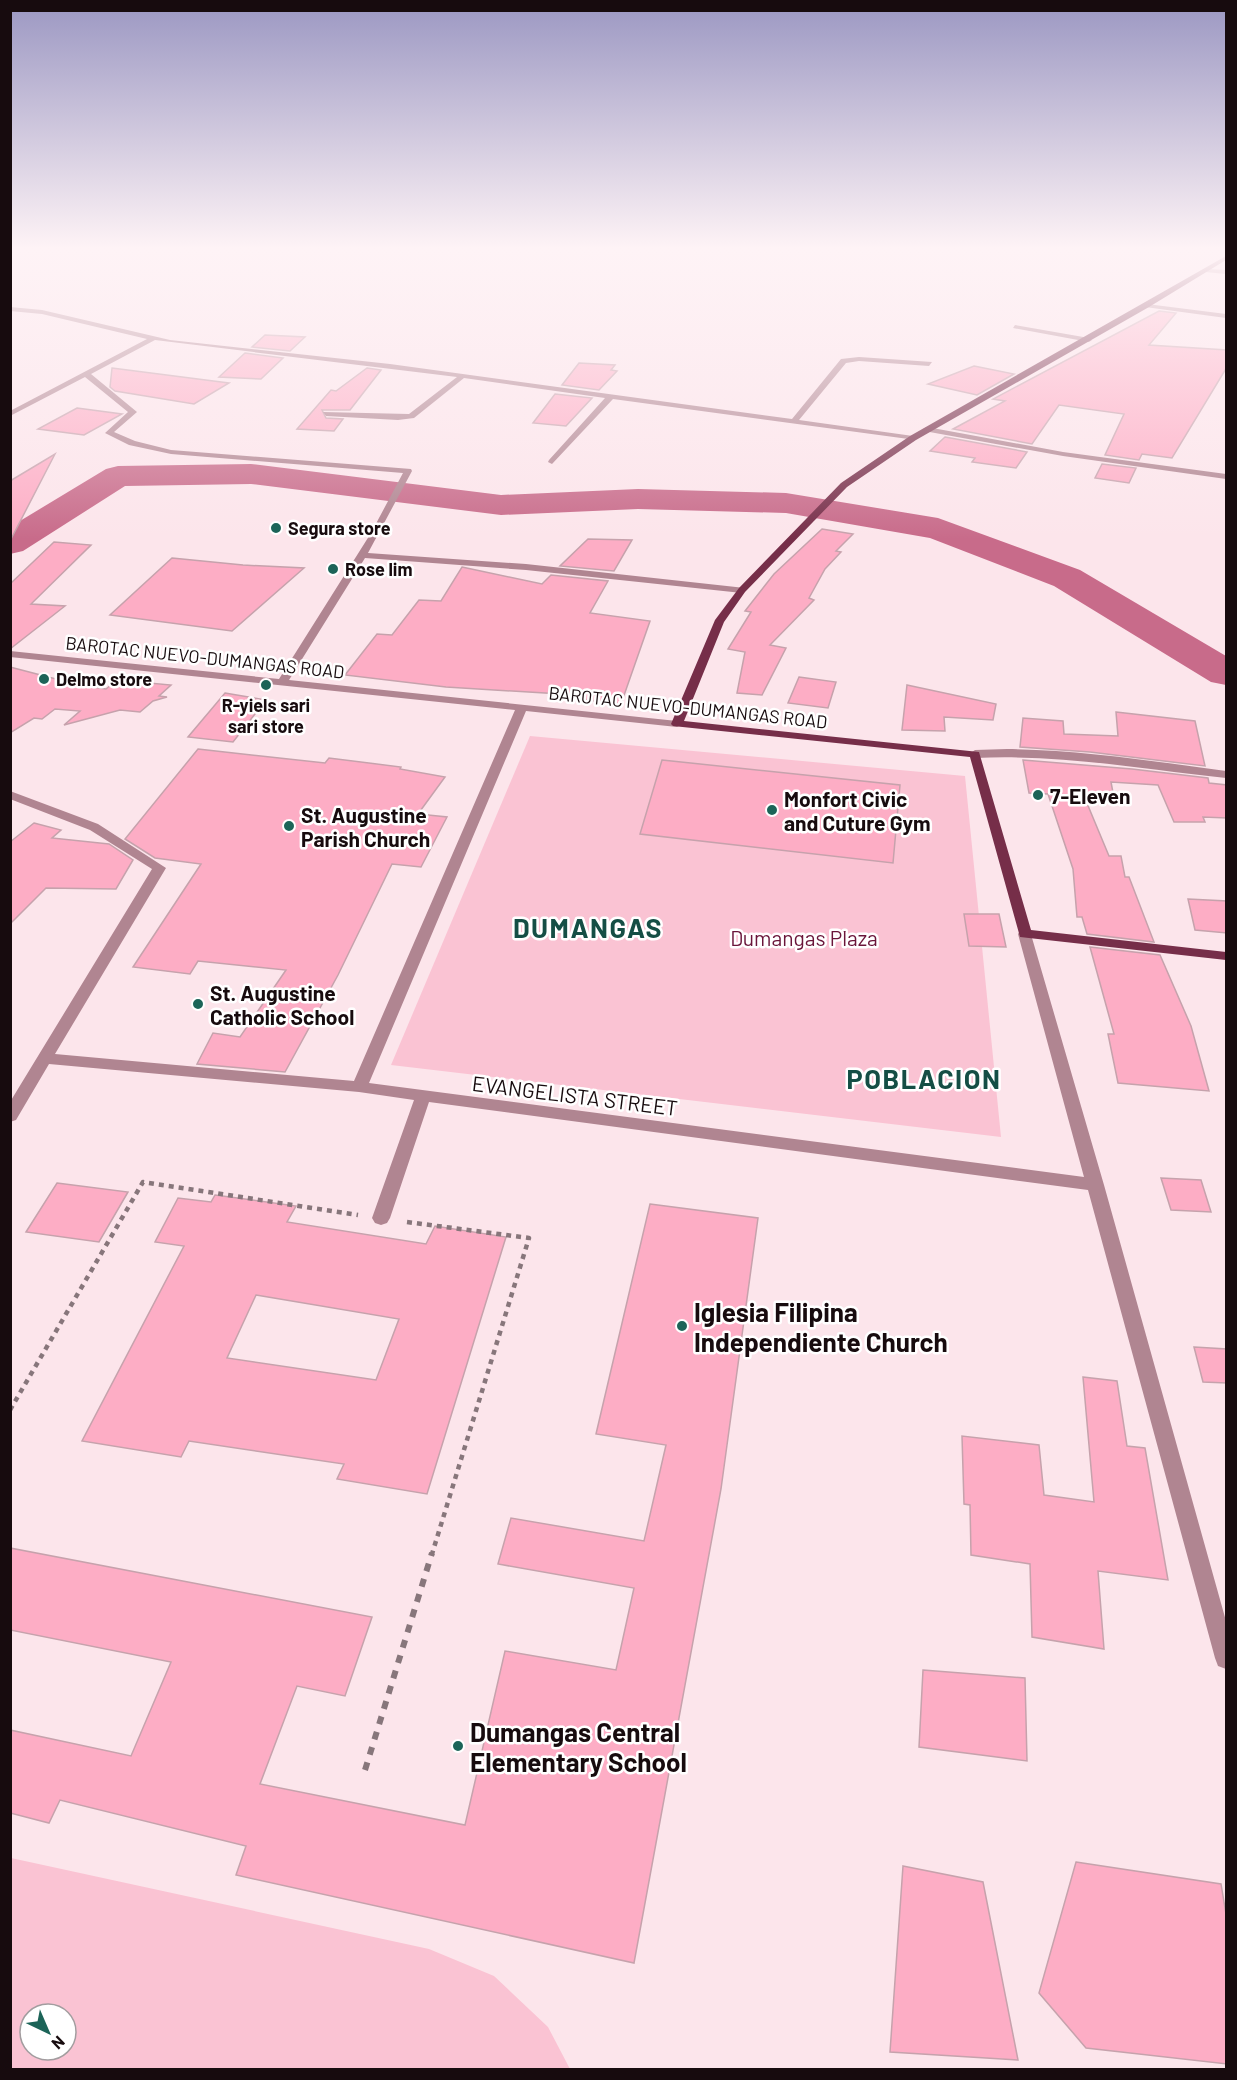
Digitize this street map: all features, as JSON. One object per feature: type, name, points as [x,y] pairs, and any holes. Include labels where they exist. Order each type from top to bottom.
[{"type":"main road","points":[[677,724],[720,622],[742,590],[794,533],[844,485],[927,429],[1078,345]]},
{"type":"main road","name":"BAROTAC NUEVO-DUMANGAS ROAD","points":[[677,724],[975,754]]},
{"type":"main road","points":[[975,754],[1025,934],[1227,956]]},
{"type":"street","points":[[10,414],[141,345]]},
{"type":"street","points":[[211,345],[463,376],[913,438]]},
{"type":"street","points":[[795,420],[844,361],[859,359],[929,364]]},
{"type":"street","points":[[86,374],[133,412],[109,433],[132,443],[215,457],[408,471],[362,555],[282,682]]},
{"type":"street","points":[[326,414],[398,418],[411,416],[463,376]]},
{"type":"street","points":[[552,462],[611,396]]},
{"type":"street","points":[[927,429],[1063,454],[1227,477]]},
{"type":"street","points":[[362,555],[538,568],[742,590]]},
{"type":"street","name":"BAROTAC NUEVO-DUMANGAS ROAD","points":[[10,654],[521,710],[677,724]]},
{"type":"street","points":[[359,1087],[521,710]]},
{"type":"street","points":[[975,754],[1031,752],[1073,755],[1227,776]]},
{"type":"street","points":[[10,795],[94,827],[159,868],[47,1059],[10,1116]]},
{"type":"street","points":[[1025,934],[1096,1185],[1219,1598],[1227,1658]]},
{"type":"street","name":"EVANGELISTA STREET","points":[[47,1059],[359,1087],[1096,1185]]},
{"type":"street","points":[[381,1218],[423,1097]]},
{"type":"path","points":[[10,1410],[143,1182],[529,1239],[365,1770]]},
{"type":"green space","name":"Dumangas Plaza","points":[[530,736],[965,776],[1001,1137],[391,1065]]},
{"type":"green space","points":[[11,1858],[429,1949],[494,1976],[548,2027],[570,2069],[11,2069]]},
{"type":"building","points":[[254,345],[296,345],[290,351],[252,347]]},
{"type":"building","points":[[1095,345],[1150,345],[1227,350],[1227,367],[1172,458],[1142,454],[1139,460],[1105,455],[1124,414],[1059,405],[1032,444],[953,429],[1005,401],[993,399]]},
{"type":"building","points":[[245,353],[283,358],[261,379],[219,377]]},
{"type":"building","points":[[579,363],[615,365],[611,370],[617,371],[599,390],[562,385]]},
{"type":"building","points":[[974,366],[1014,374],[977,395],[928,384]]},
{"type":"building","points":[[112,368],[229,383],[194,404],[115,391],[110,387]]},
{"type":"building","points":[[367,368],[381,370],[350,410],[322,410],[326,418],[343,419],[334,431],[297,429],[331,390],[336,391]]},
{"type":"building","points":[[555,394],[592,398],[566,426],[533,423]]},
{"type":"building","points":[[77,408],[122,414],[84,435],[38,429]]},
{"type":"building","points":[[945,437],[1027,452],[1016,468],[972,462],[975,458],[930,451]]},
{"type":"building","points":[[55,454],[10,541],[10,481]]},
{"type":"building","points":[[1102,464],[1136,468],[1129,483],[1095,478]]},
{"type":"building","points":[[822,529],[853,534],[836,551],[841,552],[825,569],[809,598],[814,600],[770,645],[786,648],[762,695],[737,693],[745,652],[728,649],[751,612],[745,611],[774,574]]},
{"type":"building","points":[[588,539],[632,540],[614,571],[560,566]]},
{"type":"building","points":[[54,542],[91,545],[31,604],[65,606],[10,649],[10,584]]},
{"type":"building","points":[[172,558],[304,568],[232,631],[110,615]]},
{"type":"building","points":[[462,567],[542,584],[551,575],[608,581],[590,613],[650,621],[621,704],[560,697],[561,694],[446,687],[345,675],[377,634],[392,635],[419,600],[441,601]]},
{"type":"building","points":[[10,667],[79,685],[106,689],[117,680],[171,685],[159,696],[167,697],[153,701],[140,712],[120,710],[64,725],[80,711],[55,709],[42,719],[34,718],[10,733]]},
{"type":"building","points":[[799,677],[836,682],[828,708],[788,703]]},
{"type":"building","points":[[907,685],[996,704],[993,720],[944,717],[945,731],[902,730]]},
{"type":"building","points":[[225,693],[266,700],[233,742],[188,737]]},
{"type":"building","points":[[1116,712],[1195,721],[1205,766],[1090,752],[1020,747],[1023,718],[1063,721],[1064,734],[1118,736]]},
{"type":"building","points":[[198,749],[325,763],[329,758],[401,767],[400,769],[445,777],[418,814],[447,817],[421,867],[392,864],[338,975],[285,1072],[197,1064],[213,1033],[240,1037],[286,970],[198,961],[190,974],[133,967],[201,864],[155,858],[125,839]]},
{"type":"building","name":"Monfort Civic and Cuture Gym","points":[[662,760],[900,785],[893,863],[640,834]]},
{"type":"building","points":[[1023,760],[1208,778],[1209,783],[1227,785],[1227,818],[1203,817],[1205,822],[1174,822],[1158,785],[1111,782],[1114,798],[1084,796],[1109,856],[1121,856],[1125,877],[1129,877],[1154,942],[1087,934],[1082,917],[1077,917],[1073,869],[1048,794],[1029,793]]},
{"type":"building","points":[[34,823],[61,830],[52,838],[109,844],[133,860],[116,889],[46,888],[10,924],[10,842]]},
{"type":"building","points":[[1188,899],[1227,901],[1227,933],[1195,930]]},
{"type":"building","points":[[964,914],[999,914],[1006,947],[969,946]]},
{"type":"building","points":[[1090,947],[1160,955],[1191,1026],[1209,1091],[1118,1083],[1108,1034],[1114,1034]]},
{"type":"building","points":[[1161,1178],[1201,1180],[1211,1212],[1171,1210]]},
{"type":"building","points":[[57,1183],[128,1192],[99,1242],[26,1232]]},
{"type":"building","points":[[215,1195],[296,1206],[287,1222],[426,1244],[435,1226],[506,1237],[427,1494],[337,1479],[344,1464],[189,1441],[181,1457],[82,1441],[184,1246],[155,1242],[178,1198],[211,1202]],"holes":[[[256,1295],[399,1319],[376,1380],[227,1358]]]},
{"type":"building","points":[[650,1204],[758,1218],[721,1489],[634,1963],[236,1875],[246,1846],[60,1800],[49,1823],[10,1813],[10,1730],[131,1756],[171,1662],[10,1630],[10,1548],[372,1617],[345,1696],[297,1686],[260,1784],[465,1825],[505,1651],[616,1670],[634,1588],[498,1564],[511,1518],[644,1541],[666,1445],[596,1434]]},
{"type":"building","points":[[1194,1347],[1227,1349],[1227,1383],[1203,1382]]},
{"type":"building","points":[[1083,1377],[1117,1381],[1127,1446],[1145,1448],[1168,1580],[1098,1571],[1104,1649],[1032,1637],[1030,1564],[971,1555],[970,1505],[964,1504],[962,1436],[1039,1445],[1044,1495],[1094,1502]]},
{"type":"building","points":[[923,1670],[1025,1678],[1027,1761],[919,1747]]},
{"type":"building","points":[[1076,1862],[1221,1884],[1227,1920],[1227,2064],[1086,2048],[1039,1993]]},
{"type":"building","points":[[903,1866],[983,1882],[1018,2060],[890,2052]]},
{"type":"waterway","points":[[10,543],[118,476],[251,474],[501,505],[638,499],[786,503],[938,529],[1067,578],[1226,673]]},
{"type":"place","name":"Segura store","points":[[276,528]]},
{"type":"place","name":"Rose lim","points":[[333,569]]},
{"type":"place","name":"Delmo store","points":[[44,679]]},
{"type":"place","name":"R-yiels sari sari store","points":[[266,685]]},
{"type":"place","name":"7-Eleven","points":[[1038,795]]},
{"type":"place","name":"Monfort Civic and Cuture Gym","points":[[772,810]]},
{"type":"place","name":"St. Augustine Parish Church","points":[[289,826]]},
{"type":"place","name":"St. Augustine Catholic School","points":[[198,1004]]},
{"type":"place","name":"Iglesia Filipina Independiente Church","points":[[682,1326]]},
{"type":"place","name":"Dumangas Central Elementary School","points":[[458,1746]]},
{"type":"district","name":"DUMANGAS","points":[[588,927]]},
{"type":"district","name":"POBLACION","points":[[924,1078]]}]
